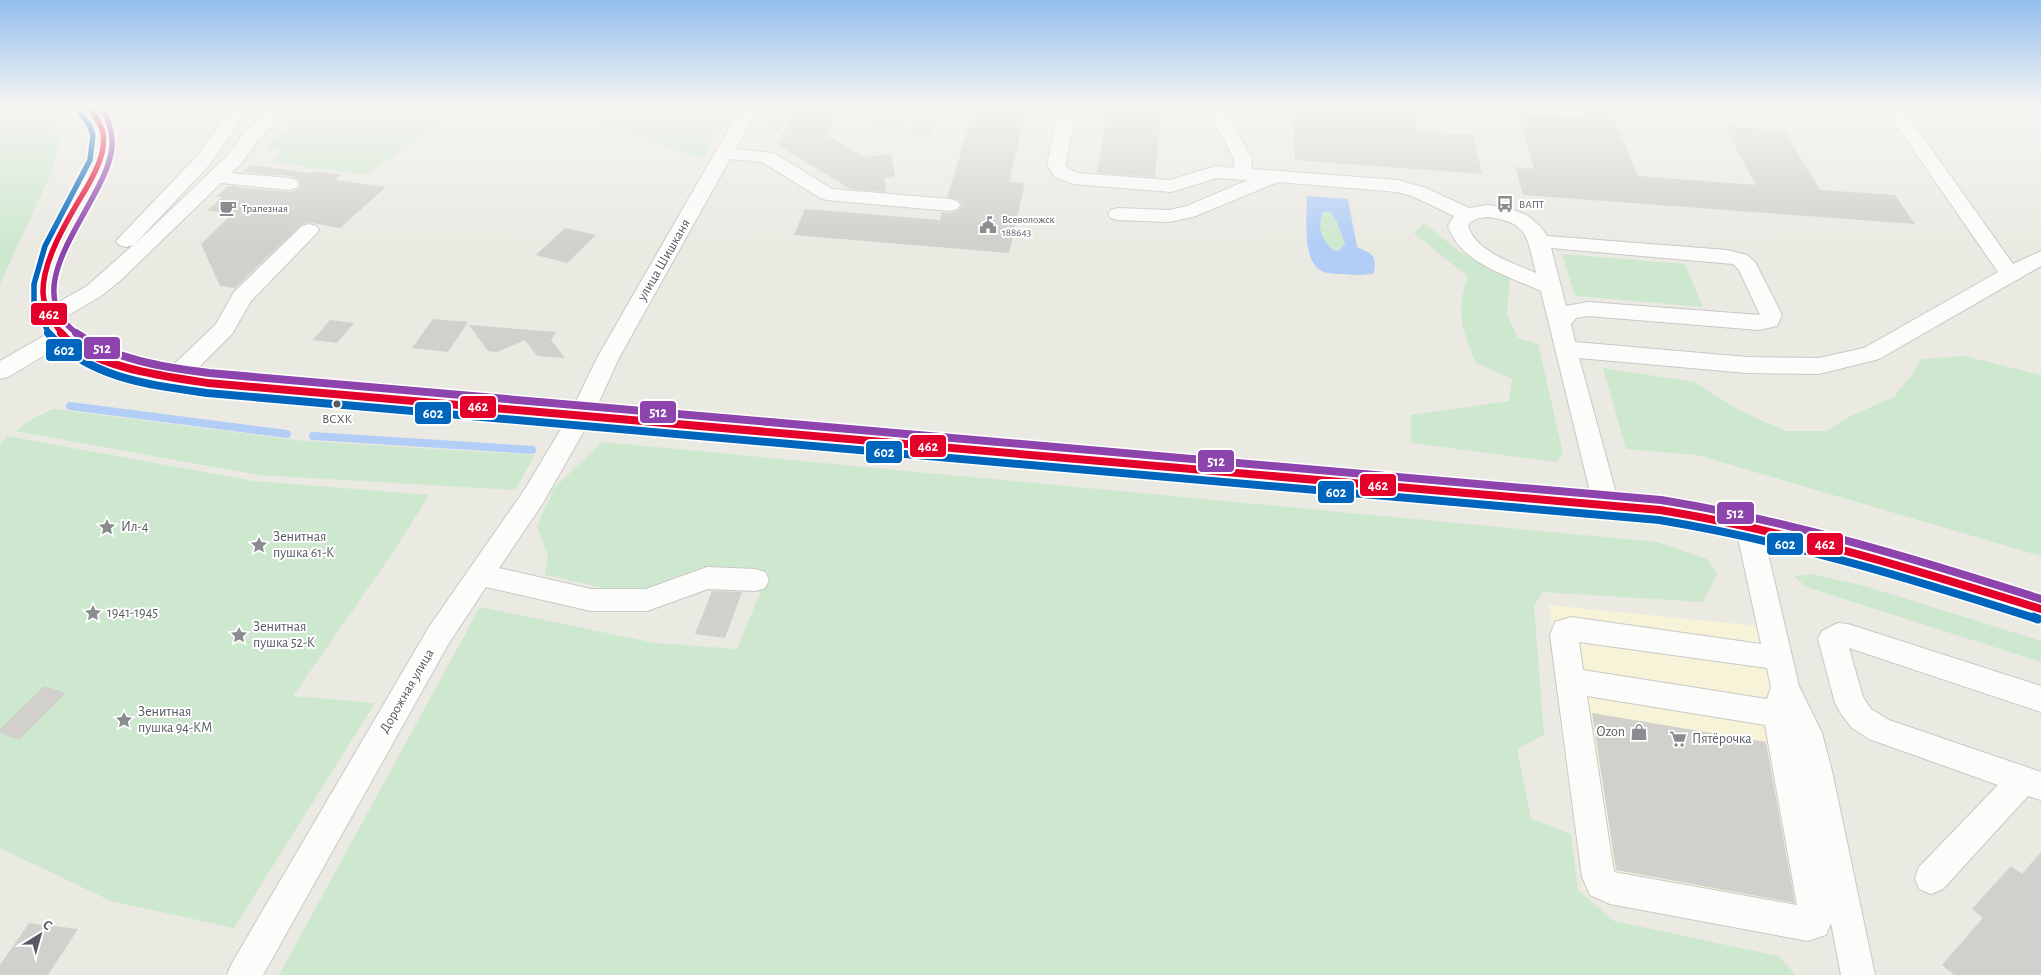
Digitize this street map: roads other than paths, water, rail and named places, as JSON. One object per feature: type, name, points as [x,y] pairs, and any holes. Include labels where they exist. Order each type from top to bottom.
[{"type":"main road","points":[[101,152],[99,162],[61,237],[49,266],[43,294],[56,326],[89,353],[131,370],[174,378],[1606,504],[1666,511],[1748,524],[1825,543],[2041,609]]},
{"type":"street","points":[[114,275],[113,261],[121,247],[209,152]]},
{"type":"street","points":[[0,371],[56,326],[114,275],[216,177],[239,152]]},
{"type":"street","points":[[1059,152],[1056,165],[1062,173],[1074,178],[1171,186],[1216,172],[1398,186],[1419,192],[1467,214]]},
{"type":"street","points":[[1238,152],[1242,159],[1243,174]]},
{"type":"street","points":[[1924,152],[2010,274]]},
{"type":"street","points":[[725,153],[767,157],[826,194],[950,205]]},
{"type":"street","name":"улица Шишканя","points":[[581,415],[608,358],[725,153]]},
{"type":"street","points":[[216,177],[289,184]]},
{"type":"street","points":[[1118,214],[1169,216],[1193,210],[1258,183],[1282,177]]},
{"type":"street","points":[[1550,287],[1487,258],[1474,249],[1462,236],[1458,228],[1460,220],[1467,214],[1480,210],[1494,210],[1511,215],[1535,232],[1560,323],[1606,504]]},
{"type":"street","points":[[174,378],[224,329],[242,297],[309,230]]},
{"type":"street","points":[[1538,241],[1728,256],[1740,259],[1748,266],[1771,315],[1769,321],[1758,323],[1588,309],[1568,312],[1560,323]]},
{"type":"street","points":[[1566,349],[1747,365],[1819,366],[1871,354],[2041,257]]},
{"type":"street","name":"Дорожная улица","points":[[244,975],[430,652],[534,496],[581,415]]},
{"type":"street","points":[[1748,524],[1780,686],[1816,916],[1814,923],[1808,924],[1610,888],[1602,884],[1598,877],[1573,710],[1564,635],[1565,630],[1571,628],[1780,686],[1807,733],[1818,771],[1858,975]]},
{"type":"street","points":[[480,575],[591,600],[647,600],[707,578],[756,580]]},
{"type":"street","points":[[1932,878],[2032,783],[1880,730],[1861,718],[1850,703],[1832,639],[1838,635],[1848,636],[2041,699]]},
{"type":"street","points":[[1571,681],[1780,686]]},
{"type":"water","points":[[1307,196],[1348,199],[1357,247],[1366,251],[1374,258],[1374,273],[1366,275],[1331,274],[1320,270],[1314,264],[1308,247],[1306,225]],"holes":[[[1323,212],[1330,212],[1337,222],[1345,244],[1339,251],[1333,250],[1321,233],[1320,223]]]},
{"type":"waterway","points":[[70,406],[287,434]]},
{"type":"waterway","points":[[313,436],[532,450]]},
{"type":"place","name":"ВАПТ","points":[[1505,204]]},
{"type":"place","name":"Трапезная","points":[[228,208]]},
{"type":"place","name":"Всеволожск 188643","points":[[988,225]]},
{"type":"place","name":"ВСХК","points":[[337,404]]},
{"type":"place","name":"Ил-4","points":[[107,527]]},
{"type":"place","name":"Зенитная пушка 61-К","points":[[259,545]]},
{"type":"place","name":"1941-1945","points":[[93,613]]},
{"type":"place","name":"Зенитная пушка 52-К","points":[[239,635]]},
{"type":"place","name":"Зенитная пушка 94-КМ","points":[[124,720]]},
{"type":"place","name":"Ozon","points":[[1639,732]]},
{"type":"place","name":"Пятёрочка","points":[[1678,739]]}]
